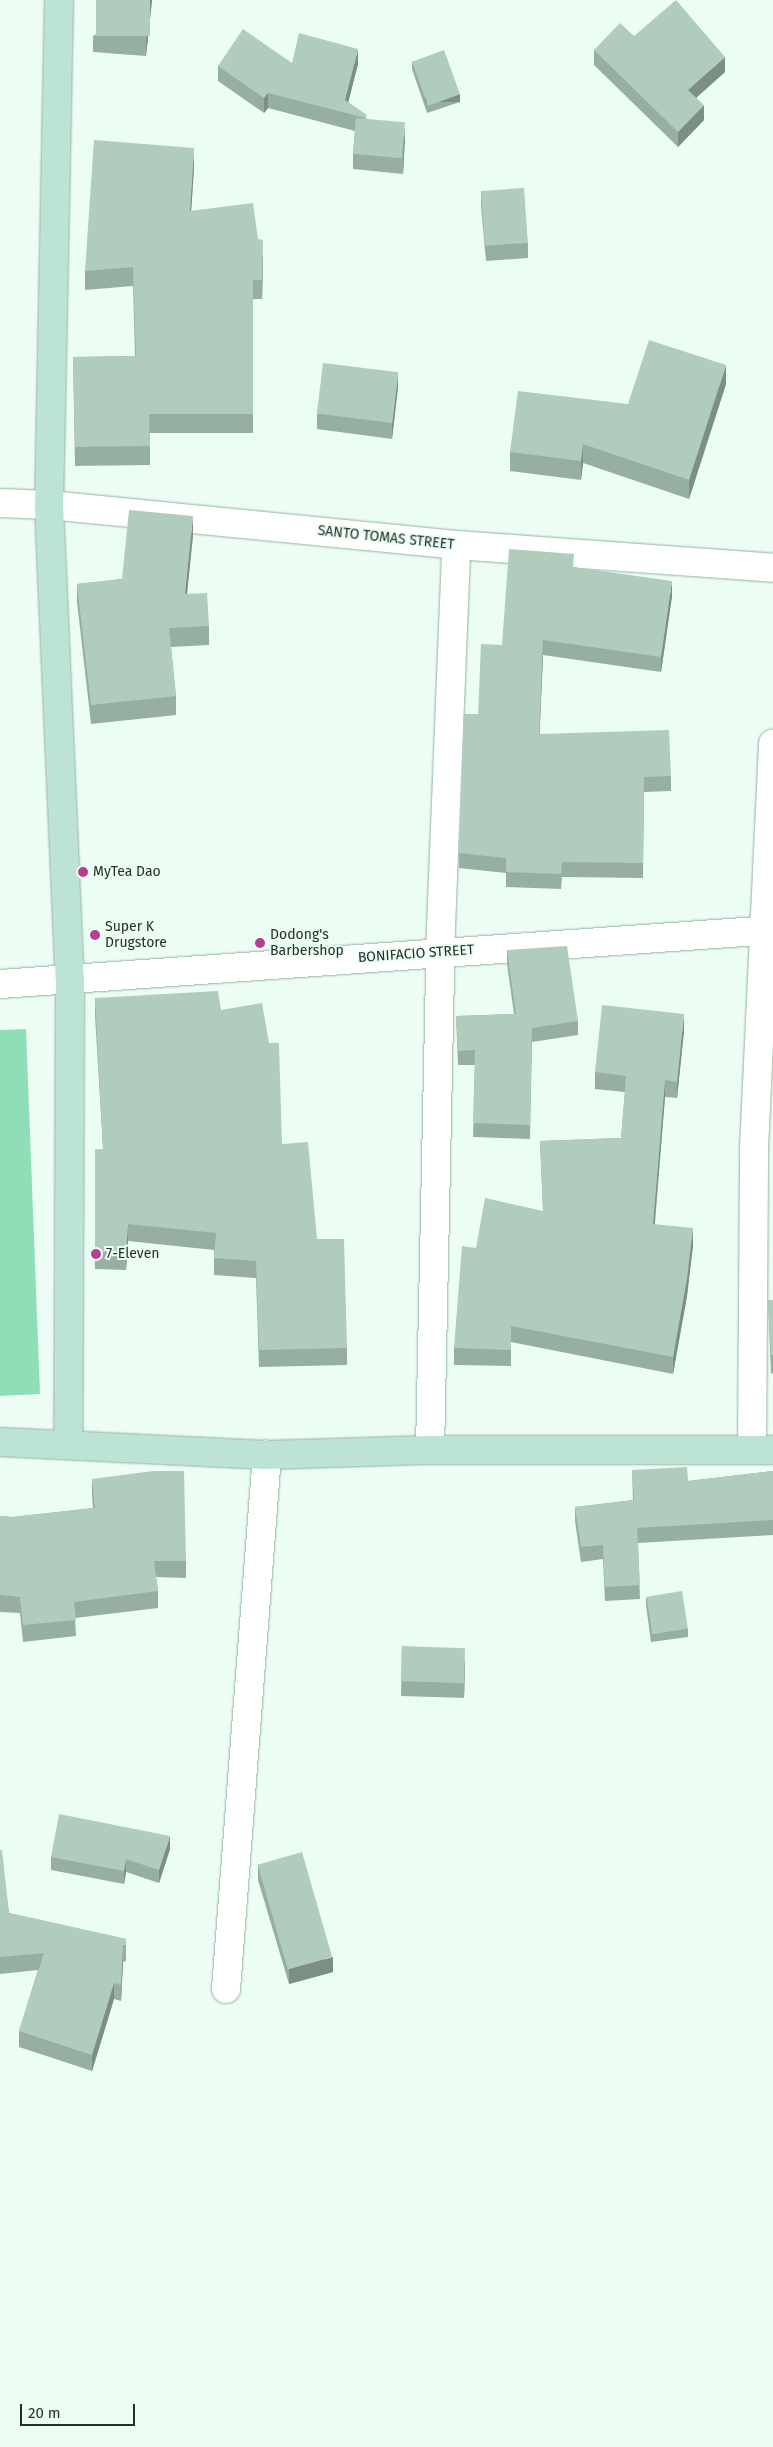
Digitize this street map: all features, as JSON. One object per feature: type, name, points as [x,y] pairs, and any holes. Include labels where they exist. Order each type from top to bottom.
[{"type":"street","points":[[60,0],[49,505],[70,978],[68,1443]]},
{"type":"street","name":"SANTO TOMAS STREET","points":[[0,503],[49,505],[456,545],[773,568]]},
{"type":"street","points":[[430,1450],[440,952],[456,545]]},
{"type":"street","points":[[0,1442],[68,1443],[267,1455],[430,1450],[763,1450],[763,1148],[773,743]]},
{"type":"street","name":"BONIFACIO STREET","points":[[0,984],[769,930]]},
{"type":"street","points":[[226,1989],[267,1455]]},
{"type":"green space","points":[[26,1029],[40,1394],[0,1396],[0,1030]]},
{"type":"building","points":[[96,0],[150,0],[150,36],[96,36]]},
{"type":"building","points":[[676,0],[725,57],[688,90],[704,105],[678,132],[594,50],[620,23],[634,36]]},
{"type":"building","points":[[243,29],[292,63],[299,33],[358,49],[345,100],[367,115],[365,118],[268,93],[264,98],[218,66]]},
{"type":"building","points":[[444,50],[460,94],[428,106],[412,62]]},
{"type":"building","points":[[356,118],[405,122],[402,158],[353,154]]},
{"type":"building","points":[[94,140],[194,148],[190,211],[253,203],[258,239],[263,240],[262,280],[253,280],[253,414],[149,414],[150,446],[75,447],[73,357],[136,356],[133,267],[85,271]]},
{"type":"building","points":[[524,188],[528,243],[485,246],[481,191]]},
{"type":"building","points":[[649,340],[726,365],[689,480],[583,444],[581,461],[510,452],[518,391],[628,404]]},
{"type":"building","points":[[323,363],[398,372],[392,423],[317,414]]},
{"type":"building","points":[[129,510],[193,516],[185,594],[207,593],[209,626],[169,628],[176,696],[91,705],[77,584],[122,579]]},
{"type":"building","points":[[509,549],[574,554],[573,567],[672,581],[661,657],[543,640],[539,734],[669,730],[671,776],[644,777],[643,863],[562,862],[561,874],[506,872],[506,858],[459,853],[464,714],[478,714],[481,644],[502,645]]},
{"type":"building","points":[[567,946],[578,1021],[532,1028],[530,1125],[473,1123],[475,1050],[458,1051],[456,1016],[516,1014],[507,950]]},
{"type":"building","points":[[218,991],[221,1010],[262,1003],[269,1043],[279,1043],[282,1144],[308,1142],[317,1239],[344,1239],[347,1348],[259,1350],[256,1261],[214,1258],[216,1233],[128,1224],[126,1253],[95,1252],[95,1149],[103,1149],[95,998]]},
{"type":"building","points":[[602,1005],[684,1014],[677,1082],[665,1080],[653,1224],[693,1228],[687,1279],[673,1357],[511,1326],[511,1350],[454,1348],[462,1246],[476,1248],[485,1198],[543,1211],[540,1141],[621,1138],[626,1076],[595,1072]]},
{"type":"building","points":[[768,1300],[773,1300],[773,1355],[771,1354]]},
{"type":"building","points":[[687,1467],[688,1481],[773,1471],[773,1520],[637,1528],[640,1585],[605,1587],[603,1545],[581,1547],[575,1507],[634,1500],[632,1470]]},
{"type":"building","points":[[153,1471],[184,1471],[186,1561],[154,1561],[158,1591],[74,1602],[76,1620],[23,1625],[20,1597],[0,1595],[0,1516],[12,1517],[95,1508],[92,1479]]},
{"type":"building","points":[[682,1591],[688,1629],[652,1634],[646,1597]]},
{"type":"building","points":[[402,1646],[465,1648],[464,1683],[401,1681]]},
{"type":"building","points":[[59,1814],[170,1836],[159,1870],[126,1859],[124,1871],[51,1857]]},
{"type":"building","points":[[0,1850],[2,1850],[9,1913],[126,1939],[126,1945],[123,1945],[121,1985],[114,1983],[92,2055],[19,2031],[44,1953],[0,1957]]},
{"type":"building","points":[[302,1852],[332,1957],[288,1969],[258,1865]]},
{"type":"place","name":"MyTea Dao","points":[[83,872]]},
{"type":"place","name":"Super K Drugstore","points":[[95,935]]},
{"type":"place","name":"Dodong's Barbershop","points":[[260,943]]},
{"type":"place","name":"7-Eleven","points":[[96,1254]]}]
